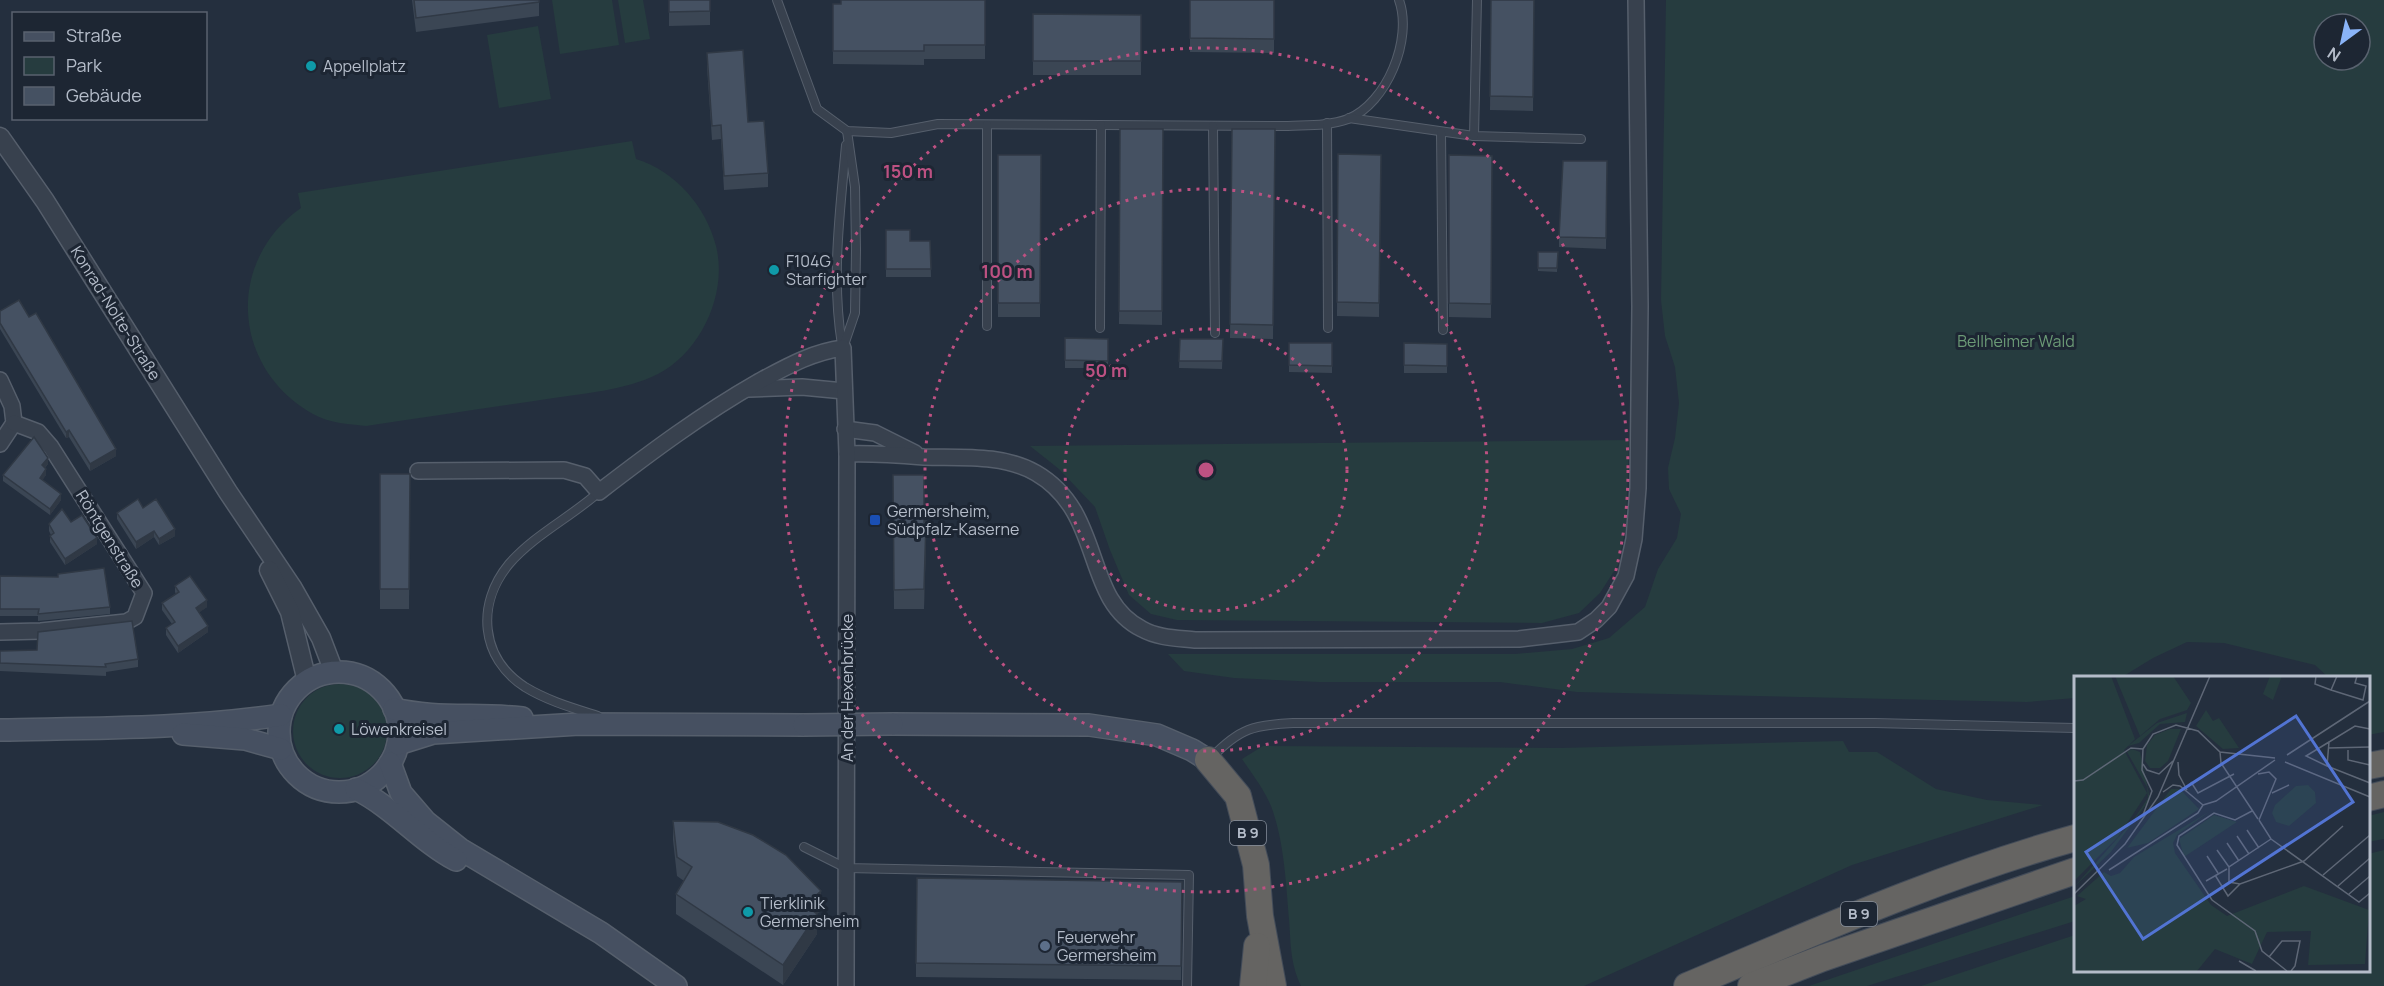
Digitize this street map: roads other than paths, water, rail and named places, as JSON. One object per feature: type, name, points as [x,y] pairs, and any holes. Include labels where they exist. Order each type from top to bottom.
[{"type":"highway","name":"B 9","points":[[1208,760],[1238,796],[1256,865],[1260,916],[1273,986]]},
{"type":"highway","points":[[2369,766],[2384,763]]},
{"type":"highway","points":[[2369,798],[2384,794]]},
{"type":"highway","name":"B 9","points":[[1688,986],[1885,903],[2034,850],[2074,838]]},
{"type":"highway","name":"B 9","points":[[1752,986],[1823,958],[2074,871]]},
{"type":"highway","name":"B 9","points":[[1253,986],[1260,916]]},
{"type":"main road","points":[[558,906],[481,874],[451,857],[424,841],[372,797],[356,789],[341,792],[310,785],[288,764],[281,749],[278,732],[280,715],[291,696],[307,681],[334,672],[353,673],[370,681],[385,693],[394,709],[399,727],[394,754],[400,794],[426,822],[460,849],[558,906],[676,986]]},
{"type":"main road","name":"B 9","points":[[394,709],[410,713],[490,714],[579,724]]},
{"type":"main road","points":[[0,730],[117,728],[243,721],[280,715]]},
{"type":"main road","name":"B 9","points":[[356,789],[370,784],[394,754],[432,733],[579,724],[1089,725],[1156,735],[1208,760]]},
{"type":"main road","points":[[117,728],[261,741],[281,749]]},
{"type":"street","points":[[847,454],[995,459],[1034,471],[1053,484],[1069,501],[1082,523],[1109,600],[1127,621],[1161,636],[1195,640],[1497,640],[1578,632],[1596,620],[1614,600],[1626,576],[1634,539],[1638,488],[1640,306],[1636,0]]},
{"type":"street","name":"Konrad-Nolte-Straße","points":[[0,137],[45,201],[228,492],[305,608],[321,638],[334,672]]},
{"type":"street","points":[[418,471],[564,470],[585,476],[595,496],[695,420],[746,389],[789,365],[824,351],[843,348]]},
{"type":"street","name":"An der Hexenbrücke","points":[[843,348],[847,454],[846,986]]},
{"type":"street","points":[[0,380],[12,406],[14,423],[0,444]]},
{"type":"street","points":[[746,389],[802,387],[844,391]]},
{"type":"street","name":"Röntgenstraße","points":[[0,632],[41,631],[126,622],[135,617],[144,593],[51,447],[38,432],[14,423]]},
{"type":"street","points":[[845,429],[875,433],[921,456]]},
{"type":"street","name":"Konrad-Nolte-Straße","points":[[228,492],[290,612],[307,681]]},
{"type":"lane","points":[[777,0],[817,109],[847,131],[891,133],[938,124],[1213,126],[1327,123],[1349,118],[1474,136],[1581,139]]},
{"type":"lane","points":[[1349,118],[1367,105],[1397,64],[1404,38],[1399,0]]},
{"type":"lane","points":[[1474,136],[1477,0]]},
{"type":"lane","points":[[1327,123],[1328,328]]},
{"type":"lane","points":[[987,125],[987,326]]},
{"type":"lane","points":[[1100,328],[1101,125]]},
{"type":"lane","points":[[1213,126],[1215,333]]},
{"type":"lane","points":[[843,348],[855,313],[855,187],[847,131]]},
{"type":"lane","points":[[843,348],[837,313],[836,259],[847,131]]},
{"type":"lane","points":[[1441,132],[1443,330]]},
{"type":"lane","points":[[595,496],[510,564],[488,602],[486,631],[493,651],[511,676],[525,687],[567,706],[620,723]]},
{"type":"lane","points":[[1208,760],[1239,732],[1254,726],[1293,723],[1875,723],[2074,728]]},
{"type":"lane","points":[[804,847],[846,868],[1189,875],[1187,986]]},
{"type":"place","name":"Appellplatz","points":[[311,66]]},
{"type":"place","name":"F104G Starfighter","points":[[774,270]]},
{"type":"place","name":"Germersheim, Südpfalz-Kaserne","points":[[875,520]]},
{"type":"place","name":"Löwenkreisel","points":[[339,729]]},
{"type":"place","name":"Tierklinik Germersheim","points":[[748,912]]},
{"type":"place","name":"Feuerwehr Germersheim","points":[[1045,946]]},
{"type":"park label","name":"Bellheimer Wald","points":[[2016,341]]}]
